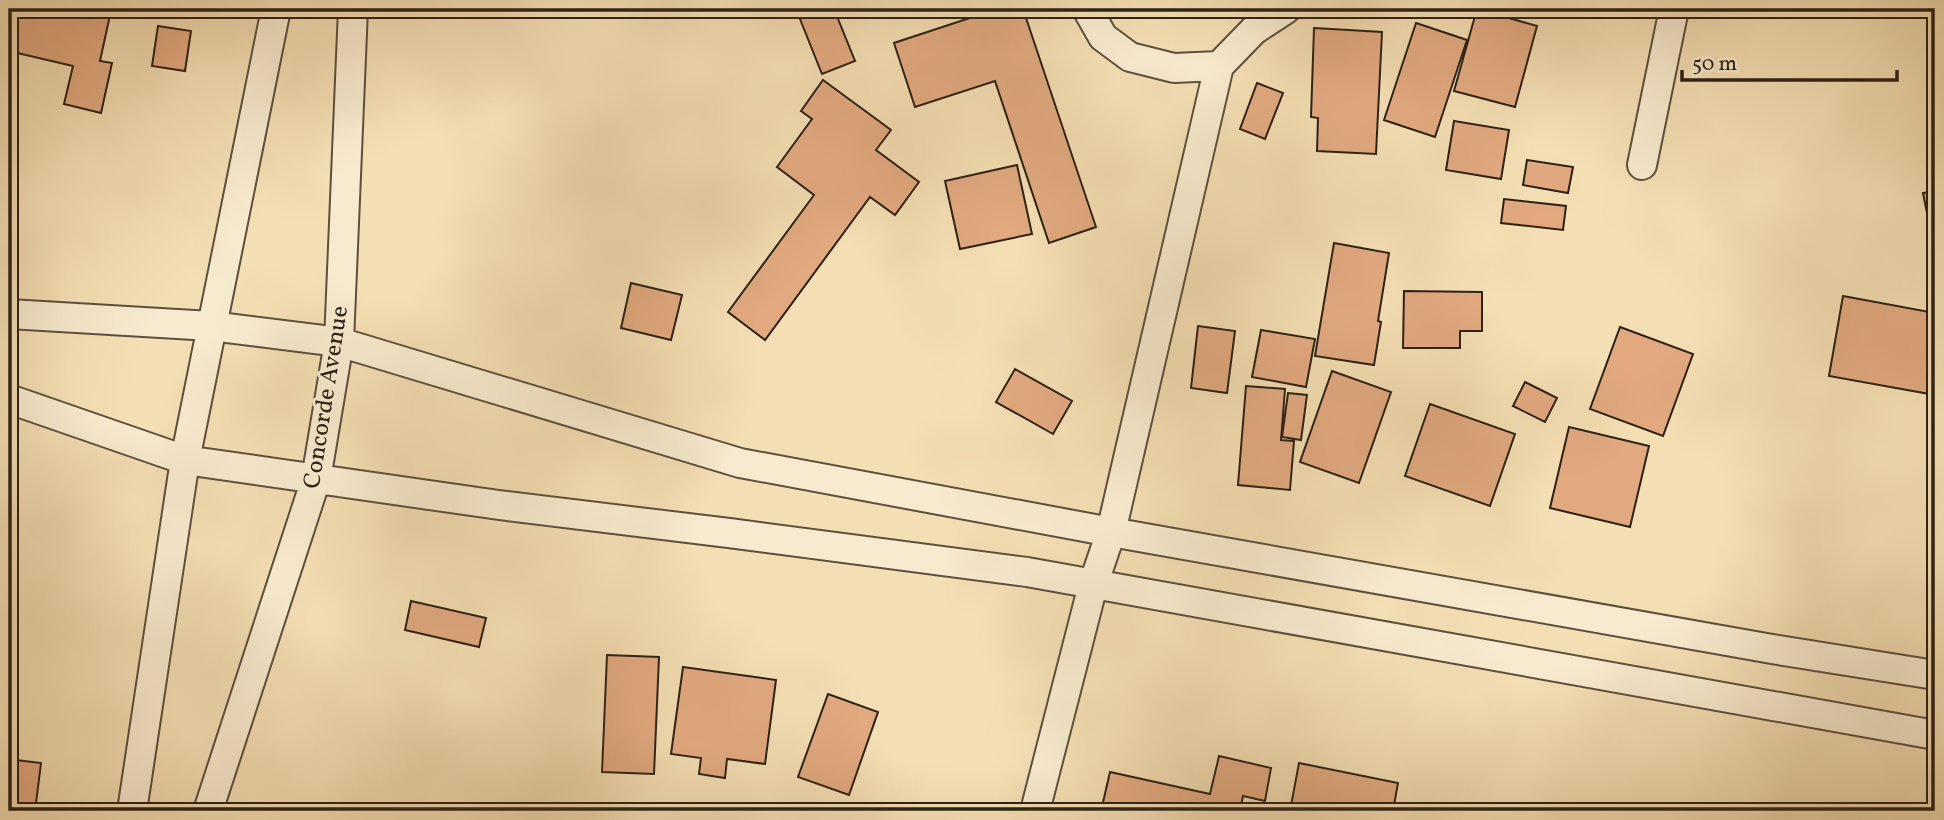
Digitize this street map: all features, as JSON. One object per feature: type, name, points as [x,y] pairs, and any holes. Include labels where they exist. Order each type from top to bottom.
[{"type":"street","points":[[132,811],[185,460],[276,9]]},
{"type":"street","name":"Concorde Avenue","points":[[208,811],[316,479],[338,342],[353,9]]},
{"type":"street","points":[[1087,9],[1103,37],[1130,57],[1174,68],[1219,66]]},
{"type":"street","points":[[1035,811],[1093,585],[1111,532],[1219,66],[1254,30],[1286,9]]},
{"type":"street","points":[[1642,165],[1674,9]]},
{"type":"street","points":[[9,314],[211,326],[338,342],[740,463],[1111,532],[1772,649],[1935,675]]},
{"type":"street","points":[[9,399],[185,460],[499,505],[1027,572],[1935,735]]},
{"type":"building","points":[[9,9],[82,9],[110,15],[100,61],[112,63],[101,113],[64,104],[73,66],[13,52],[9,70]]},
{"type":"building","points":[[796,9],[834,9],[855,61],[822,74]]},
{"type":"building","points":[[997,9],[1023,9],[1096,227],[1049,243],[995,81],[915,107],[894,43]]},
{"type":"building","points":[[1477,9],[1537,26],[1515,107],[1454,91]]},
{"type":"building","points":[[1416,23],[1467,40],[1435,137],[1384,120]]},
{"type":"building","points":[[158,26],[191,31],[185,71],[152,66]]},
{"type":"building","points":[[1314,28],[1382,32],[1376,154],[1317,151],[1318,118],[1311,117]]},
{"type":"building","points":[[823,80],[891,130],[876,150],[919,182],[895,215],[870,197],[765,340],[728,312],[814,195],[777,167],[812,119],[801,111]]},
{"type":"building","points":[[1257,83],[1283,93],[1265,139],[1240,129]]},
{"type":"building","points":[[1932,109],[1935,109],[1935,157]]},
{"type":"building","points":[[1454,121],[1509,130],[1501,179],[1446,170]]},
{"type":"building","points":[[1527,160],[1573,167],[1568,193],[1523,185]]},
{"type":"building","points":[[1017,165],[1032,234],[960,249],[945,181]]},
{"type":"building","points":[[1935,191],[1935,253],[1923,193]]},
{"type":"building","points":[[1504,199],[1566,206],[1563,230],[1501,223]]},
{"type":"building","points":[[1334,243],[1389,253],[1374,365],[1315,356]]},
{"type":"building","points":[[631,283],[682,295],[671,340],[621,328]]},
{"type":"building","points":[[1404,291],[1482,292],[1482,331],[1460,331],[1460,348],[1403,348]]},
{"type":"building","points":[[1843,296],[1935,313],[1935,395],[1829,376]]},
{"type":"building","points":[[1198,326],[1235,331],[1227,393],[1191,388]]},
{"type":"building","points":[[1620,327],[1693,354],[1663,436],[1590,409]]},
{"type":"building","points":[[1261,330],[1315,339],[1306,387],[1252,377]]},
{"type":"building","points":[[1015,369],[1072,401],[1053,434],[996,402]]},
{"type":"building","points":[[1332,371],[1391,392],[1359,483],[1300,462]]},
{"type":"building","points":[[1525,382],[1557,398],[1545,422],[1513,406]]},
{"type":"building","points":[[1246,386],[1285,389],[1281,440],[1294,441],[1290,490],[1238,485]]},
{"type":"building","points":[[1288,393],[1307,395],[1301,440],[1282,437]]},
{"type":"building","points":[[1430,404],[1515,434],[1490,506],[1405,476]]},
{"type":"building","points":[[1569,427],[1649,446],[1630,527],[1550,508]]},
{"type":"building","points":[[411,601],[486,618],[479,647],[405,630]]},
{"type":"building","points":[[607,655],[659,657],[654,774],[602,772]]},
{"type":"building","points":[[683,667],[776,680],[765,764],[727,759],[725,778],[699,774],[701,758],[671,754]]},
{"type":"building","points":[[828,694],[878,712],[849,795],[798,777]]},
{"type":"building","points":[[1219,756],[1271,768],[1265,801],[1243,796],[1240,811],[1101,811],[1110,772],[1210,794]]},
{"type":"building","points":[[16,760],[41,763],[35,811],[9,811]]},
{"type":"building","points":[[1299,763],[1398,783],[1393,811],[1290,811]]}]
